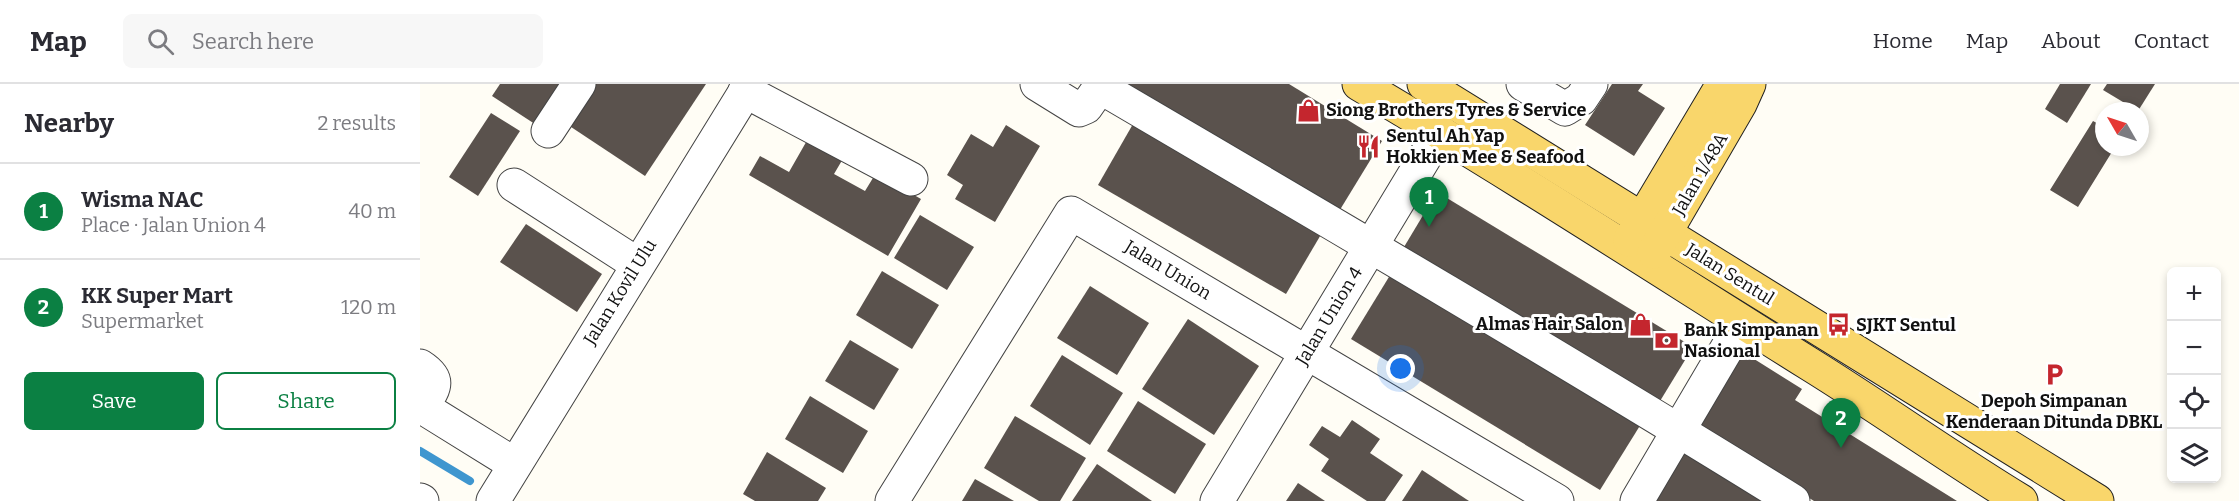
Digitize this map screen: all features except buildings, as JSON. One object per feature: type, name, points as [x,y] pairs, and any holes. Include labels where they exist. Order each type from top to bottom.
[{"type":"main road","name":"Jalan Sentul","points":[[1359,84],[1440,132],[1812,365],[2017,500]]},
{"type":"main road","name":"Jalan Sentul","points":[[1424,84],[2097,501]]},
{"type":"main road","name":"Jalan 1/48A","points":[[1654,227],[1723,84]]},
{"type":"main road","name":"Jalan 1/48A","points":[[1636,255],[1740,104],[1749,84]]},
{"type":"street","points":[[548,131],[579,84]]},
{"type":"street","points":[[1036,84],[1079,111],[1086,107],[1101,85],[1679,430],[1793,501]]},
{"type":"street","points":[[1523,84],[1565,109],[1581,99],[1591,84]]},
{"type":"street","points":[[748,88],[911,179]]},
{"type":"street","name":"Jalan Kovil Ulu","points":[[493,501],[637,264],[748,88]]},
{"type":"street","name":"Jalan Union 4","points":[[1217,501],[1440,132]]},
{"type":"street","points":[[514,185],[637,264]]},
{"type":"street","name":"Jalan Union","points":[[892,501],[1071,213],[1307,352],[1547,499]]},
{"type":"street","points":[[1637,501],[1743,323]]},
{"type":"street","points":[[420,366],[435,380],[434,388],[421,406],[514,464]]},
{"type":"waterway","points":[[420,451],[470,481]]},
{"type":"place","name":"Siong Brothers Tyres & Service","points":[[1308,110]]},
{"type":"place","name":"Sentul Ah Yap Hokkien Mee & Seafood","points":[[1368,146]]},
{"type":"place","name":"Wisma NAC","points":[[1429,227]]},
{"type":"place","name":"Almas Hair Salon","points":[[1641,324]]},
{"type":"place","name":"SJKT Sentul","points":[[1838,325]]},
{"type":"place","name":"Bank Simpanan Nasional","points":[[1666,340]]},
{"type":"place","name":"Depoh Simpanan Kenderaan Ditunda DBKL","points":[[2054,375]]},
{"type":"place","name":"KK Super Mart","points":[[1841,448]]}]
